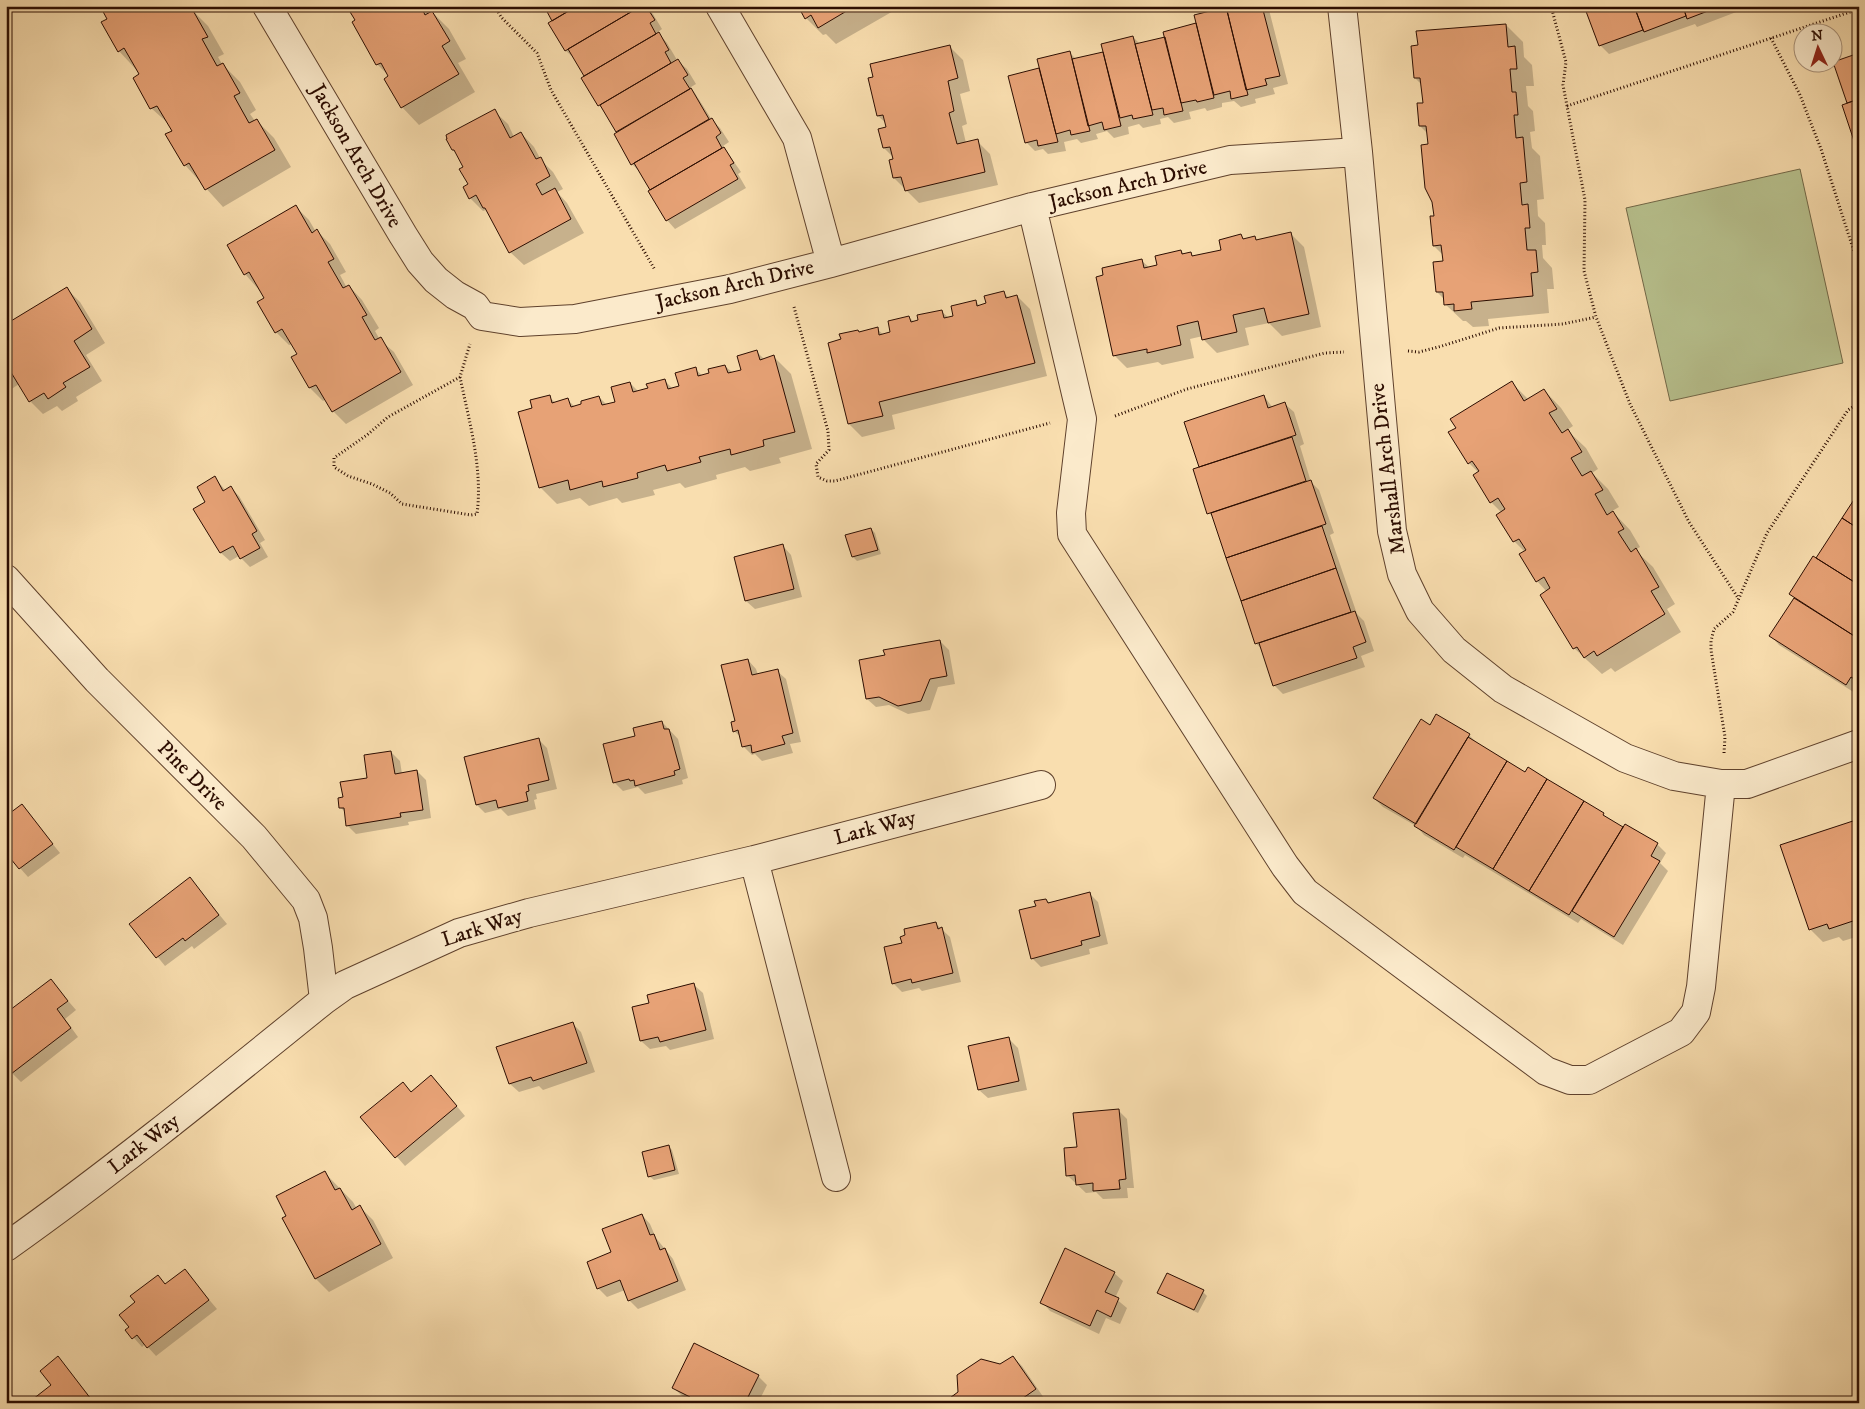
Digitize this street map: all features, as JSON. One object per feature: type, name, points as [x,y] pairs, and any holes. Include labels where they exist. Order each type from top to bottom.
[{"type":"street","name":"Jackson Arch Drive","points":[[268,6],[402,235],[420,262],[436,280],[455,295],[475,306],[482,316],[520,322],[575,318],[730,289],[1032,208],[1230,160],[1358,152]]},
{"type":"street","points":[[720,6],[797,138],[831,263]]},
{"type":"street","name":"Marshall Arch Drive","points":[[1342,6],[1358,152],[1392,531],[1402,574],[1420,611],[1454,650],[1503,689],[1625,758],[1674,776],[1721,784],[1747,784],[1859,744]]},
{"type":"street","points":[[1032,208],[1082,419],[1071,513],[1072,534],[1285,866],[1305,892],[1546,1071],[1570,1080],[1589,1080],[1681,1032],[1696,1012],[1701,987],[1721,784]]},
{"type":"street","name":"Pine Drive","points":[[6,579],[97,680],[254,837],[306,900],[313,918],[324,1000]]},
{"type":"street","name":"Lark Way","points":[[6,1247],[73,1199],[324,1000],[345,985],[406,956],[459,933],[528,913],[754,860],[1041,785]]},
{"type":"street","points":[[754,860],[836,1177]]},
{"type":"path","points":[[495,6],[501,17],[537,53],[551,90],[653,264],[667,301]]},
{"type":"path","points":[[974,6],[982,10],[1001,11],[1019,6]]},
{"type":"path","points":[[1551,6],[1566,62],[1563,85],[1585,200],[1584,271],[1596,317],[1630,404],[1689,522],[1738,598]]},
{"type":"path","points":[[1567,106],[1859,10]]},
{"type":"path","points":[[1771,38],[1800,95],[1817,140],[1859,268]]},
{"type":"path","points":[[785,275],[828,431],[830,450],[816,464],[818,477],[827,481],[835,481],[1056,421],[1082,419],[1098,422],[1187,389],[1326,353],[1419,352],[1499,328],[1563,324],[1596,317]]},
{"type":"path","points":[[460,377],[388,417],[367,436],[334,458],[334,467],[348,476],[372,484],[390,493],[402,504],[471,515],[477,514],[476,458],[460,377],[467,350],[482,316]]},
{"type":"path","points":[[1721,784],[1725,737],[1711,641],[1714,629],[1733,612],[1768,533],[1848,410],[1859,402]]},
{"type":"green space","points":[[1800,169],[1843,363],[1670,401],[1626,208]]},
{"type":"building","points":[[100,6],[183,6],[185,11],[191,7],[208,37],[202,39],[217,66],[223,63],[240,93],[234,96],[249,123],[257,119],[275,150],[205,190],[189,163],[184,166],[165,134],[172,131],[157,106],[150,109],[133,78],[139,74],[124,48],[118,52],[101,22],[107,19]]},
{"type":"building","points":[[344,6],[421,6],[425,15],[432,11],[450,41],[442,46],[459,74],[401,108],[384,79],[388,76],[381,63],[376,65],[352,22],[355,20],[347,7],[345,8]]},
{"type":"building","points":[[544,6],[577,6],[552,21]]},
{"type":"building","points":[[577,6],[641,6],[565,51],[548,23]]},
{"type":"building","points":[[641,6],[646,6],[655,20],[650,23],[656,34],[584,76],[568,49]]},
{"type":"building","points":[[798,6],[855,6],[818,28],[811,15],[805,19]]},
{"type":"building","points":[[1226,6],[1262,6],[1280,76],[1265,79],[1267,85],[1246,90]]},
{"type":"building","points":[[1584,6],[1634,6],[1643,30],[1599,46]]},
{"type":"building","points":[[1634,6],[1683,6],[1686,16],[1644,32]]},
{"type":"building","points":[[1683,6],[1721,6],[1687,19]]},
{"type":"building","points":[[1226,7],[1248,95],[1231,99],[1230,91],[1214,95],[1194,15]]},
{"type":"building","points":[[1196,23],[1214,98],[1181,103],[1163,32]]},
{"type":"building","points":[[1506,24],[1508,47],[1515,46],[1517,69],[1510,69],[1512,92],[1516,92],[1518,115],[1514,115],[1516,138],[1523,137],[1527,182],[1520,183],[1522,205],[1528,204],[1530,228],[1525,228],[1527,250],[1536,250],[1538,272],[1531,273],[1533,296],[1471,302],[1472,309],[1454,311],[1454,304],[1444,305],[1443,292],[1436,292],[1433,262],[1443,261],[1441,245],[1433,246],[1430,216],[1434,216],[1432,202],[1425,188],[1421,145],[1428,144],[1426,126],[1419,126],[1417,103],[1423,103],[1420,78],[1414,78],[1411,46],[1418,45],[1416,31]]},
{"type":"building","points":[[659,32],[669,50],[665,52],[671,63],[598,106],[581,78]]},
{"type":"building","points":[[1133,36],[1153,115],[1133,119],[1132,115],[1120,118],[1101,44]]},
{"type":"building","points":[[1165,37],[1183,111],[1164,115],[1163,108],[1152,110],[1135,44]]},
{"type":"building","points":[[950,45],[958,78],[948,81],[954,111],[949,113],[957,144],[978,139],[985,172],[905,191],[901,177],[893,178],[889,160],[893,159],[890,147],[883,148],[878,129],[886,127],[883,115],[877,116],[868,78],[873,77],[870,64]]},
{"type":"building","points":[[1070,51],[1090,131],[1071,135],[1070,130],[1056,134],[1037,59]]},
{"type":"building","points":[[1103,52],[1121,126],[1104,130],[1102,122],[1088,126],[1072,59]]},
{"type":"building","points":[[1859,53],[1859,99],[1847,103],[1836,72],[1842,72],[1842,59]]},
{"type":"building","points":[[678,59],[688,75],[683,78],[690,89],[616,132],[600,105]]},
{"type":"building","points":[[1039,68],[1058,142],[1038,146],[1037,140],[1025,143],[1008,76]]},
{"type":"building","points":[[691,88],[709,119],[631,165],[614,134]]},
{"type":"building","points":[[1859,99],[1859,149],[1857,150],[1842,105]]},
{"type":"building","points":[[495,109],[510,138],[521,132],[536,159],[541,157],[550,176],[536,184],[542,195],[555,188],[571,219],[509,253],[476,195],[469,199],[463,187],[468,184],[459,169],[463,167],[446,139],[446,135]]},
{"type":"building","points":[[712,118],[721,133],[716,137],[722,148],[650,190],[634,163]]},
{"type":"building","points":[[724,147],[734,163],[730,165],[738,179],[666,221],[648,191]]},
{"type":"building","points":[[296,205],[312,233],[317,229],[334,259],[328,262],[343,288],[349,285],[367,315],[362,317],[375,340],[381,337],[401,372],[332,412],[316,385],[309,388],[291,357],[297,354],[282,329],[275,333],[257,302],[264,298],[249,272],[244,275],[227,245]]},
{"type":"building","points":[[1291,232],[1309,314],[1268,323],[1264,308],[1233,315],[1237,332],[1202,340],[1198,321],[1177,326],[1181,345],[1147,353],[1147,349],[1113,356],[1096,277],[1103,275],[1102,268],[1142,259],[1144,268],[1157,265],[1155,256],[1181,250],[1182,254],[1191,252],[1192,256],[1221,250],[1219,240],[1241,234],[1243,239],[1255,236],[1256,240]]},
{"type":"building","points":[[67,287],[92,329],[74,341],[90,367],[63,383],[66,387],[48,399],[44,393],[29,402],[9,369],[6,371],[6,324]]},
{"type":"building","points":[[1004,291],[1006,298],[1017,295],[1035,363],[879,402],[883,416],[848,424],[828,343],[841,339],[839,334],[858,330],[859,332],[878,327],[879,335],[890,332],[888,321],[909,316],[911,322],[918,320],[917,315],[942,310],[944,318],[953,316],[951,306],[976,300],[977,306],[986,303],[984,296]]},
{"type":"building","points":[[757,350],[760,360],[774,355],[795,432],[763,440],[764,446],[731,455],[730,449],[699,457],[701,462],[667,471],[665,465],[637,473],[638,478],[603,487],[602,481],[570,490],[568,480],[539,488],[518,412],[532,408],[530,400],[550,395],[552,403],[568,398],[571,407],[581,404],[581,401],[599,396],[602,405],[615,402],[611,387],[630,382],[633,392],[648,388],[646,384],[665,379],[668,389],[679,386],[675,373],[696,367],[698,376],[709,373],[708,369],[725,365],[728,373],[741,370],[737,356]]},
{"type":"building","points":[[1512,381],[1524,401],[1544,389],[1557,409],[1549,413],[1562,433],[1568,429],[1582,452],[1571,458],[1582,476],[1591,471],[1603,490],[1595,494],[1607,515],[1613,511],[1624,529],[1618,532],[1631,552],[1636,548],[1659,587],[1651,591],[1665,614],[1597,656],[1594,651],[1584,658],[1577,647],[1573,649],[1540,595],[1550,588],[1544,577],[1536,582],[1519,554],[1526,550],[1519,539],[1513,542],[1496,515],[1505,509],[1498,498],[1490,503],[1473,475],[1479,471],[1472,461],[1468,464],[1448,432],[1456,428],[1450,419]]},
{"type":"building","points":[[1264,395],[1268,408],[1285,402],[1296,435],[1199,467],[1184,422]]},
{"type":"building","points":[[1292,437],[1306,481],[1207,514],[1193,469]]},
{"type":"building","points":[[215,476],[223,491],[231,486],[257,531],[252,534],[260,548],[240,559],[233,546],[220,553],[193,509],[205,502],[197,487]]},
{"type":"building","points":[[1311,480],[1326,524],[1226,558],[1211,513]]},
{"type":"building","points":[[1859,492],[1859,529],[1842,518]]},
{"type":"building","points":[[1842,518],[1859,529],[1859,585],[1816,558]]},
{"type":"building","points":[[1322,526],[1336,568],[1241,601],[1226,558]]},
{"type":"building","points":[[871,528],[878,550],[852,557],[845,535]]},
{"type":"building","points":[[783,544],[794,589],[745,601],[734,557]]},
{"type":"building","points":[[1813,556],[1859,585],[1859,639],[1789,594]]},
{"type":"building","points":[[1336,568],[1351,612],[1255,644],[1241,601]]},
{"type":"building","points":[[1794,598],[1859,639],[1859,682],[1851,677],[1846,685],[1769,636]]},
{"type":"building","points":[[1355,611],[1366,642],[1353,647],[1357,658],[1273,686],[1259,643]]},
{"type":"building","points":[[940,640],[947,676],[930,679],[921,701],[898,706],[879,697],[866,699],[859,660],[885,655],[883,650]]},
{"type":"building","points":[[748,659],[752,675],[778,669],[793,733],[782,736],[785,744],[752,753],[751,745],[742,747],[738,730],[733,732],[731,722],[735,721],[721,665]]},
{"type":"building","points":[[1436,714],[1470,734],[1416,824],[1373,798],[1421,719],[1430,725]]},
{"type":"building","points":[[662,721],[664,729],[669,729],[680,769],[674,771],[675,775],[635,786],[634,780],[630,781],[629,779],[613,783],[603,744],[635,736],[633,728]]},
{"type":"building","points":[[1468,737],[1507,761],[1454,850],[1414,826]]},
{"type":"building","points":[[539,738],[549,780],[528,785],[529,791],[526,792],[528,801],[498,808],[496,800],[476,805],[464,757]]},
{"type":"building","points":[[391,751],[395,774],[417,770],[423,810],[400,813],[401,817],[346,826],[344,808],[339,808],[338,798],[343,797],[340,782],[367,778],[364,755]]},
{"type":"building","points":[[1507,761],[1525,772],[1528,767],[1547,779],[1493,869],[1456,847]]},
{"type":"building","points":[[1547,779],[1584,801],[1529,891],[1493,869]]},
{"type":"building","points":[[1584,801],[1623,827],[1569,915],[1529,891]]},
{"type":"building","points":[[22,804],[53,844],[19,869],[6,853],[6,816]]},
{"type":"building","points":[[1859,819],[1859,919],[1829,929],[1827,924],[1809,930],[1780,845]]},
{"type":"building","points":[[1625,824],[1658,843],[1651,856],[1660,861],[1614,937],[1572,911]]},
{"type":"building","points":[[190,877],[219,915],[185,941],[183,938],[156,958],[129,924]]},
{"type":"building","points":[[1090,892],[1100,936],[1081,941],[1082,945],[1031,959],[1019,910],[1036,906],[1034,901],[1046,899],[1048,903]]},
{"type":"building","points":[[936,922],[938,929],[942,927],[953,973],[912,983],[911,979],[892,984],[884,947],[902,943],[900,937],[905,935],[904,929]]},
{"type":"building","points":[[51,979],[68,1001],[57,1009],[71,1028],[11,1074],[6,1068],[6,1013]]},
{"type":"building","points":[[694,983],[706,1030],[660,1042],[658,1037],[640,1041],[632,1007],[649,1003],[647,995]]},
{"type":"building","points":[[573,1022],[587,1063],[533,1081],[531,1077],[509,1084],[496,1047]]},
{"type":"building","points":[[1009,1037],[1019,1081],[978,1090],[968,1046]]},
{"type":"building","points":[[431,1075],[457,1106],[395,1158],[360,1117],[403,1082],[411,1092]]},
{"type":"building","points":[[1119,1109],[1126,1179],[1119,1180],[1120,1189],[1093,1191],[1093,1183],[1076,1185],[1075,1175],[1066,1176],[1064,1148],[1077,1147],[1073,1113]]},
{"type":"building","points":[[669,1145],[675,1170],[648,1177],[642,1152]]},
{"type":"building","points":[[325,1171],[335,1190],[340,1188],[352,1210],[360,1205],[381,1244],[315,1279],[282,1218],[286,1216],[276,1196]]},
{"type":"building","points":[[642,1214],[650,1235],[654,1234],[660,1250],[665,1248],[678,1281],[628,1301],[620,1280],[597,1289],[587,1262],[611,1252],[602,1229]]},
{"type":"building","points":[[1065,1248],[1115,1272],[1105,1292],[1119,1298],[1111,1317],[1097,1310],[1090,1326],[1040,1303]]},
{"type":"building","points":[[185,1269],[209,1300],[147,1348],[137,1335],[132,1339],[125,1330],[129,1327],[119,1315],[135,1302],[130,1296],[158,1275],[165,1284]]},
{"type":"building","points":[[1167,1273],[1204,1290],[1194,1310],[1157,1293]]},
{"type":"building","points":[[694,1343],[759,1375],[745,1403],[687,1403],[690,1397],[672,1388]]},
{"type":"building","points":[[58,1356],[94,1403],[28,1403],[51,1385],[40,1371]]},
{"type":"building","points":[[1013,1356],[1036,1389],[1016,1403],[943,1403],[958,1392],[957,1375],[981,1359],[1000,1364]]}]
